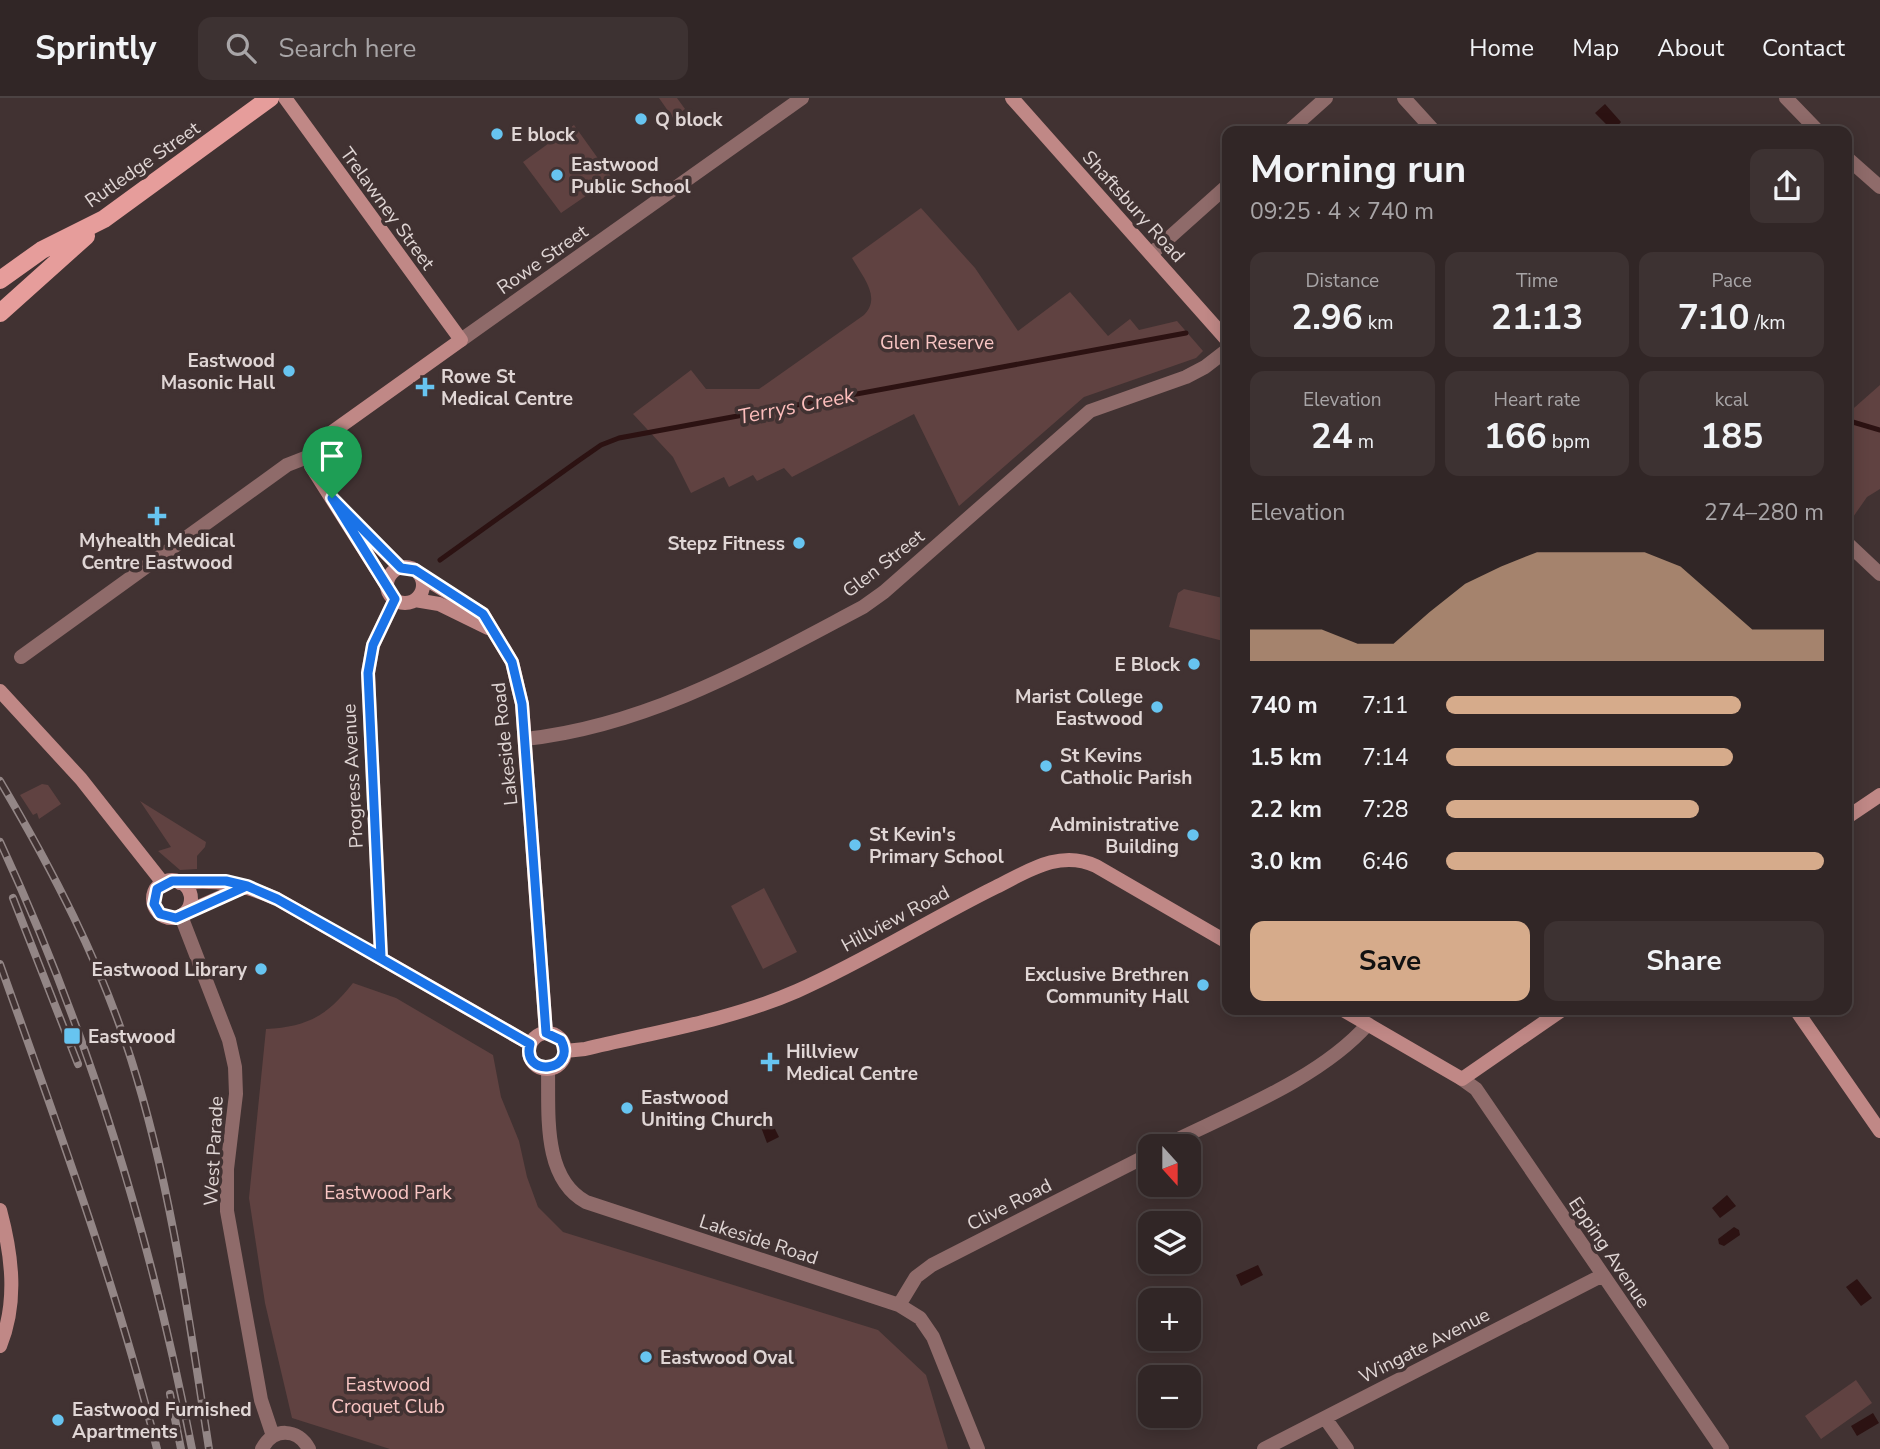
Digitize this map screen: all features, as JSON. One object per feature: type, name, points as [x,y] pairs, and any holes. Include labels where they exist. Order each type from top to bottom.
[{"type":"main road","name":"Rutledge Street","points":[[0,281],[42,250],[104,219],[270,98]]},
{"type":"main road","points":[[0,313],[104,219]]},
{"type":"street","name":"Trelawney Street","points":[[285,98],[461,340]]},
{"type":"street","name":"Rowe Street","points":[[310,456],[321,440],[802,98]]},
{"type":"street","name":"Shaftsbury Road","points":[[1012,98],[1222,334]]},
{"type":"street","points":[[1295,126],[1326,98]]},
{"type":"street","points":[[1404,98],[1429,126]]},
{"type":"street","points":[[1786,98],[1813,126]]},
{"type":"street","points":[[1852,162],[1880,187]]},
{"type":"street","points":[[1151,254],[1222,190]]},
{"type":"street","name":"Glen Street","points":[[525,739],[562,735],[663,706],[708,687],[863,607],[884,592],[1090,411],[1186,377],[1205,368],[1222,354]]},
{"type":"street","points":[[21,657],[287,465],[310,456],[311,466],[395,599],[405,603],[415,600],[423,587],[421,576],[412,569],[401,568],[392,573],[387,586]]},
{"type":"street","points":[[332,498],[401,568]]},
{"type":"street","points":[[1852,548],[1880,575]]},
{"type":"street","name":"Lakeside Road","points":[[421,576],[483,614],[488,628],[505,649],[517,675],[525,739],[546,1033]]},
{"type":"street","name":"Progress Avenue","points":[[381,957],[368,673],[373,645],[395,599]]},
{"type":"street","name":"Lakeside Road","points":[[415,600],[439,604],[488,628]]},
{"type":"street","points":[[0,691],[91,790],[163,883]]},
{"type":"street","points":[[1852,814],[1880,796]]},
{"type":"street","name":"Hillview Road","points":[[565,1051],[586,1049],[729,1013],[796,991],[967,901],[1059,860],[1077,859],[1096,866],[1222,939]]},
{"type":"street","points":[[163,883],[226,881],[247,886],[277,899],[530,1044]]},
{"type":"street","points":[[163,883],[155,893],[156,909],[165,917],[183,914],[247,886]]},
{"type":"street","points":[[180,883],[191,896],[183,914]]},
{"type":"street","name":"West Parade","points":[[183,914],[229,1040],[235,1067],[236,1094],[227,1169],[227,1211],[261,1400],[273,1436]]},
{"type":"street","points":[[1352,1015],[1462,1079],[1555,1015]]},
{"type":"street","points":[[1799,1015],[1880,1131]]},
{"type":"street","points":[[1187,1134],[1324,1064],[1351,1044],[1368,1024]]},
{"type":"street","points":[[546,1033],[561,1040],[565,1051],[561,1061],[548,1069],[533,1063],[529,1054],[530,1044],[537,1036],[546,1033]]},
{"type":"street","name":"Lakeside Road","points":[[548,1069],[554,1160],[565,1186],[574,1196],[900,1305],[920,1318],[933,1337],[978,1449]]},
{"type":"street","name":"Epping Avenue","points":[[1462,1079],[1484,1099],[1601,1276],[1722,1449]]},
{"type":"street","name":"Clive Road","points":[[900,1305],[916,1277],[932,1265],[1138,1160]]},
{"type":"street","points":[[0,1210],[12,1276],[10,1315],[1,1343]]},
{"type":"street","name":"Wingate Avenue","points":[[1264,1449],[1601,1276]]},
{"type":"street","points":[[1325,1418],[1347,1449]]},
{"type":"street","points":[[262,1449],[273,1436],[293,1433],[309,1449]]},
{"type":"green space","points":[[659,98],[677,98],[685,109],[673,118]]},
{"type":"green space","points":[[574,125],[612,178],[561,213],[523,162]]},
{"type":"green space","name":"Glen Reserve","points":[[921,208],[975,268],[1018,331],[1070,292],[1108,336],[1130,319],[1139,330],[1177,321],[1203,351],[1196,358],[1084,397],[959,506],[914,414],[792,477],[784,468],[757,481],[753,475],[729,487],[724,477],[691,493],[673,457],[633,414],[691,370],[706,389],[759,389],[864,315],[869,308],[871,294],[852,258]]},
{"type":"green space","points":[[1880,385],[1880,489],[1867,497],[1852,519],[1852,410]]},
{"type":"green space","points":[[1184,589],[1222,598],[1222,641],[1169,627],[1178,593]]},
{"type":"green space","points":[[42,784],[48,785],[61,804],[39,819],[37,813],[33,815],[20,795]]},
{"type":"green space","points":[[140,801],[206,842],[197,856],[197,869],[180,870],[158,851],[171,847]]},
{"type":"green space","points":[[764,888],[797,952],[763,969],[731,906]]},
{"type":"green space","name":"Eastwood Park","points":[[353,983],[396,998],[493,1055],[501,1097],[519,1141],[527,1177],[538,1207],[563,1232],[878,1330],[926,1375],[948,1449],[390,1449],[292,1418],[265,1303],[249,1198],[266,1029],[293,1026],[315,1018],[334,1004]]},
{"type":"green space","points":[[1856,1380],[1872,1403],[1821,1439],[1805,1416]]},
{"type":"shaded area","points":[[1605,104],[1621,122],[1618,126],[1608,126],[1595,113]]},
{"type":"shaded area","points":[[765,1109],[779,1137],[767,1143],[756,1114]]},
{"type":"shaded area","points":[[1727,1195],[1736,1206],[1720,1218],[1712,1208]]},
{"type":"shaded area","points":[[1734,1227],[1739,1230],[1740,1235],[1724,1246],[1719,1244],[1718,1239]]},
{"type":"shaded area","points":[[1258,1265],[1263,1275],[1241,1286],[1236,1275]]},
{"type":"shaded area","points":[[1857,1279],[1872,1298],[1861,1306],[1846,1287]]},
{"type":"shaded area","points":[[1873,1413],[1879,1423],[1857,1436],[1851,1426]]},
{"type":"waterway","name":"Terrys Creek","points":[[440,560],[601,445],[619,438],[1186,333]]},
{"type":"waterway","name":"Terrys Creek","points":[[1852,422],[1880,430]]},
{"type":"railway","points":[[0,781],[38,848],[90,951],[131,1059],[168,1203],[209,1449]]},
{"type":"railway","points":[[0,842],[62,989],[114,1140],[158,1293],[192,1449]]},
{"type":"railway","points":[[13,898],[78,1064]]},
{"type":"railway","points":[[0,964],[104,1265],[157,1449]]},
{"type":"railway","points":[[170,1394],[181,1449]]},
{"type":"place","name":"Q block","points":[[641,119]]},
{"type":"place","name":"E block","points":[[497,134]]},
{"type":"place","name":"Eastwood Public School","points":[[557,175]]},
{"type":"place","name":"Eastwood Masonic Hall","points":[[289,371]]},
{"type":"place","name":"Rowe St Medical Centre","points":[[425,387]]},
{"type":"place","name":"Myhealth Medical Centre Eastwood","points":[[157,516]]},
{"type":"place","name":"Stepz Fitness","points":[[799,543]]},
{"type":"place","name":"E Block","points":[[1194,664]]},
{"type":"place","name":"Marist College Eastwood","points":[[1157,707]]},
{"type":"place","name":"St Kevins Catholic Parish","points":[[1046,766]]},
{"type":"place","name":"Administrative Building","points":[[1193,835]]},
{"type":"place","name":"St Kevin's Primary School","points":[[855,845]]},
{"type":"place","name":"Eastwood Library","points":[[261,969]]},
{"type":"place","name":"Exclusive Brethren Community Hall","points":[[1203,985]]},
{"type":"place","name":"Eastwood","points":[[72,1036]]},
{"type":"place","name":"Hillview Medical Centre","points":[[770,1062]]},
{"type":"place","name":"Eastwood Uniting Church","points":[[627,1108]]},
{"type":"place","name":"Eastwood Oval","points":[[646,1357]]},
{"type":"place","name":"Eastwood Furnished Apartments","points":[[58,1420]]},
{"type":"route","points":[[332,498],[381,551],[401,568],[415,570],[483,614],[488,628],[498,638],[512,662],[522,704],[546,1033],[557,1036],[565,1051],[561,1061],[553,1068],[542,1068],[533,1063],[529,1054],[530,1044],[381,957],[338,933],[277,899],[247,886],[226,881],[167,881],[157,889],[154,904],[160,914],[176,918],[201,908],[228,892],[247,886],[277,899],[381,957],[368,673],[373,645],[395,599],[332,498]]},
{"type":"park label","name":"Eastwood Croquet Club","points":[[388,1395]]}]
